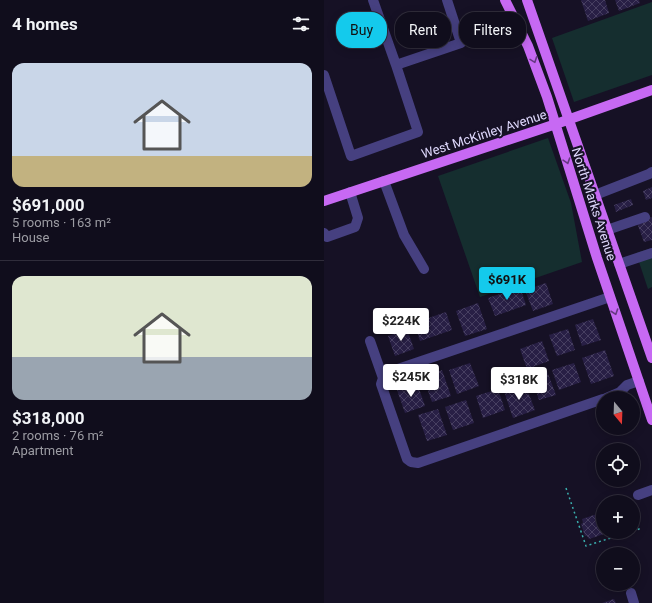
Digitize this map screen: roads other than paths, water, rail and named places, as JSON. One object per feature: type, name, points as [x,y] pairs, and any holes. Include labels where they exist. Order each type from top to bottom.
[{"type":"main road","name":"North Marks Avenue","points":[[505,0],[532,56],[556,124],[610,297],[650,408],[652,420]]},
{"type":"main road","name":"North Marks Avenue","points":[[527,0],[652,358]]},
{"type":"main road","name":"West McKinley Avenue","points":[[324,201],[568,120],[652,90]]},
{"type":"street","points":[[324,74],[351,156],[418,132],[396,65],[372,0]]},
{"type":"street","points":[[396,65],[461,43],[447,0]]},
{"type":"street","points":[[595,195],[652,172]]},
{"type":"street","points":[[384,181],[404,235],[424,270]]},
{"type":"street","points":[[324,233],[327,237],[355,227],[358,218],[350,192]]},
{"type":"street","points":[[607,230],[645,217]]},
{"type":"street","points":[[619,264],[652,253]]},
{"type":"street","points":[[596,401],[418,462],[411,462],[407,458],[381,384],[383,378],[389,372],[610,297]]},
{"type":"street","points":[[370,341],[383,378]]},
{"type":"street","points":[[621,391],[627,385],[639,381]]},
{"type":"street","points":[[638,495],[652,490]]},
{"type":"street","points":[[630,593],[634,603]]}]
